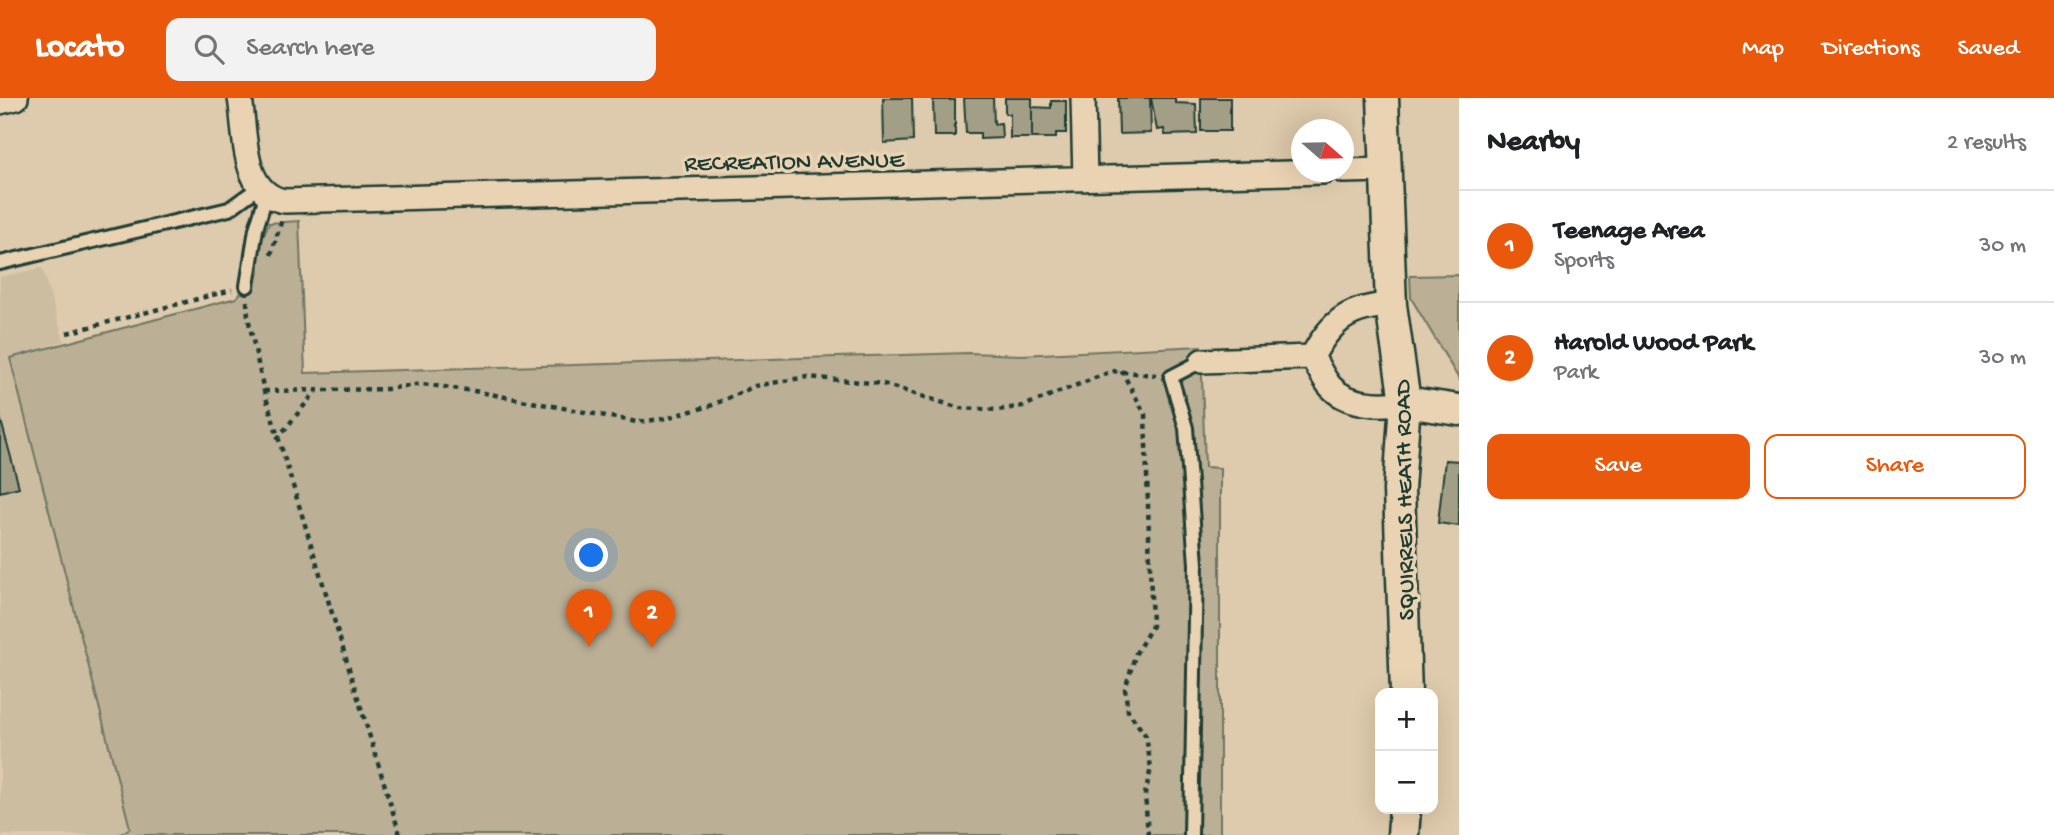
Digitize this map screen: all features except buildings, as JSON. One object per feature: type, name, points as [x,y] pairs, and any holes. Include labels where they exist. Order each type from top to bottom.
[{"type":"street","points":[[0,102],[16,98]]},
{"type":"street","points":[[240,98],[252,174],[270,195]]},
{"type":"street","points":[[1083,98],[1085,179]]},
{"type":"street","name":"SQUIRRELS HEATH ROAD","points":[[1383,98],[1391,305],[1405,402],[1399,490],[1406,688]]},
{"type":"street","points":[[1354,171],[1386,170]]},
{"type":"street","name":"RECREATION AVENUE","points":[[270,195],[1291,173]]},
{"type":"street","points":[[1312,357],[1333,323],[1362,309],[1391,305]]},
{"type":"street","points":[[1202,361],[1312,357]]},
{"type":"street","points":[[1312,357],[1329,385],[1339,393],[1381,406],[1405,402],[1459,410]]},
{"type":"street","points":[[1403,835],[1405,814]]},
{"type":"lane","points":[[0,263],[229,209],[270,195]]},
{"type":"lane","points":[[247,286],[256,229],[270,195]]},
{"type":"lane","points":[[1191,835],[1196,564],[1186,428],[1171,377],[1202,361]]},
{"type":"path","points":[[68,333],[263,282],[268,274],[270,195]]},
{"type":"path","points":[[247,286],[247,317],[277,439],[400,835]]},
{"type":"path","points":[[1121,370],[1145,414],[1152,626],[1136,653],[1125,689],[1128,711],[1146,736],[1151,768],[1144,794],[1148,835]]},
{"type":"path","points":[[264,391],[317,391],[422,384],[474,391],[637,422],[662,419],[710,406],[755,386],[807,377],[883,384],[960,408],[999,410],[1023,406],[1113,371],[1171,377]]},
{"type":"path","points":[[277,439],[317,391]]},
{"type":"shaded area","points":[[299,221],[305,373],[969,353],[1021,355],[1201,346],[1205,467],[1220,468],[1220,835],[119,835],[130,828],[10,358],[236,298],[259,273],[259,246],[269,223]]},
{"type":"shaded area","points":[[42,268],[64,341],[10,358],[130,829],[120,835],[0,835],[0,277]]},
{"type":"shaded area","points":[[1459,275],[1459,379],[1411,298],[1410,276]]},
{"type":"place","name":"Teenage Area","points":[[589,647]]},
{"type":"place","name":"Harold Wood Park","points":[[652,648]]}]
